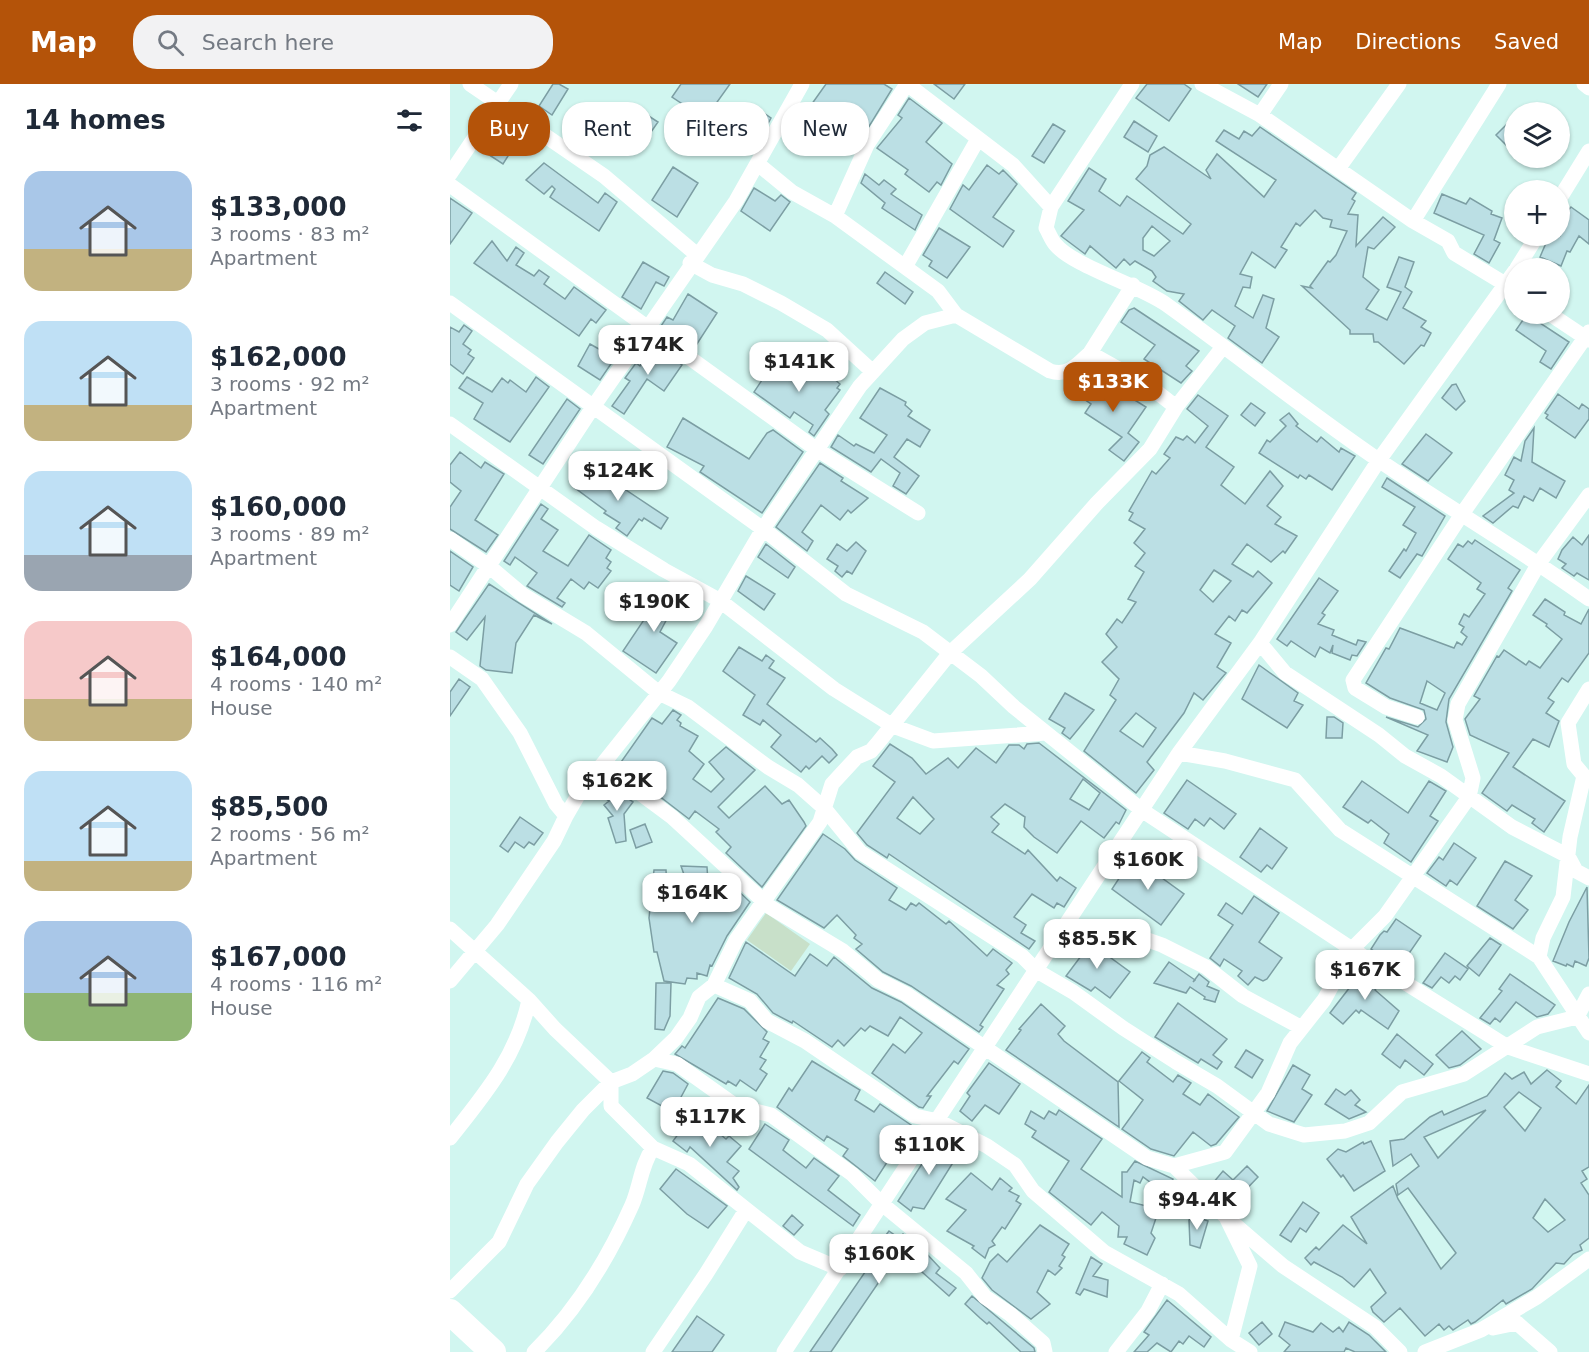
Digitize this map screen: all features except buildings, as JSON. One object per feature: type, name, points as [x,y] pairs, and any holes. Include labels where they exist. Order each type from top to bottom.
[{"type":"highway","points":[[450,1311],[493,1352]]},
{"type":"highway","points":[[450,1335],[468,1352]]},
{"type":"street","points":[[470,84],[499,102],[511,84]]},
{"type":"street","points":[[450,625],[593,407],[693,259],[736,201],[802,84]]},
{"type":"street","points":[[835,216],[867,145],[907,84],[1013,165],[1051,207]]},
{"type":"street","points":[[1132,84],[1051,207],[1046,228],[1056,245],[1073,258],[1133,285],[1165,303],[1222,348],[1379,460],[1539,563],[1589,599]]},
{"type":"street","points":[[1202,84],[1260,115],[1413,221],[1448,241],[1454,253],[1504,284]]},
{"type":"street","points":[[1260,115],[1281,84]]},
{"type":"street","points":[[1338,169],[1399,84]]},
{"type":"street","points":[[1413,221],[1499,84]]},
{"type":"street","points":[[1584,84],[1589,88]]},
{"type":"street","points":[[550,138],[603,176],[712,275],[743,284],[827,330],[873,372]]},
{"type":"street","points":[[905,267],[978,139]]},
{"type":"street","points":[[450,174],[468,148]]},
{"type":"street","points":[[1570,182],[1589,151]]},
{"type":"street","points":[[758,164],[792,192],[835,216],[938,291],[956,315],[1050,371],[1060,374],[1069,372],[1090,353],[1133,285]]},
{"type":"street","points":[[450,185],[816,449],[918,513]]},
{"type":"street","points":[[784,1352],[1037,972],[1179,753],[1260,643],[1379,460],[1504,297]]},
{"type":"street","points":[[450,303],[763,529],[846,594],[923,632],[1143,811],[1352,949],[1508,1047],[1589,1074]]},
{"type":"street","points":[[450,981],[473,950],[497,925],[554,841],[588,778],[602,765],[659,693],[706,626],[763,529],[816,449],[873,372],[903,339],[925,323],[956,315]]},
{"type":"street","points":[[1417,717],[1368,698],[1355,688],[1353,680],[1462,514],[1588,336],[1567,324]]},
{"type":"street","points":[[450,1292],[499,1242],[527,1184],[556,1142],[611,1082],[632,1074],[654,1059],[676,1038],[690,1018],[699,997],[714,985],[736,940],[820,822],[832,784],[857,757],[871,751],[950,653],[1030,579],[1097,503],[1150,449],[1176,407],[1222,348]]},
{"type":"street","points":[[1090,353],[1149,386],[1176,407]]},
{"type":"street","points":[[450,424],[596,528],[664,570],[720,600],[834,689],[893,726],[933,741],[1046,733]]},
{"type":"street","points":[[1174,1166],[1225,1152],[1268,1093],[1290,1044],[1324,1000],[1352,949],[1384,916],[1469,797],[1473,778],[1455,720],[1458,704],[1539,563],[1589,495]]},
{"type":"street","points":[[450,539],[490,567],[523,595],[586,633],[659,693],[688,706],[768,767],[798,785],[824,808],[860,852],[1022,956],[1037,972],[1073,992],[1123,1028],[1217,1086],[1269,1124],[1304,1135],[1345,1131],[1369,1123],[1402,1092],[1464,1074],[1537,1027],[1577,1017],[1589,994]]},
{"type":"street","points":[[1260,643],[1285,673],[1378,735],[1405,756],[1441,776],[1512,827],[1568,856],[1576,871],[1589,878]]},
{"type":"street","points":[[450,657],[482,679],[520,734],[556,804],[566,816]]},
{"type":"street","points":[[1539,957],[1543,938],[1563,897],[1568,856],[1586,777],[1574,764],[1568,723],[1589,689]]},
{"type":"street","points":[[1179,753],[1225,761],[1295,780],[1340,830],[1414,875],[1539,957],[1589,1033]]},
{"type":"street","points":[[602,765],[672,817],[763,901],[843,951],[878,980],[906,994],[1147,1158],[1174,1166],[1226,1217],[1283,1266],[1375,1326],[1400,1352]]},
{"type":"street","points":[[1067,926],[1111,927],[1162,945],[1206,967],[1243,996],[1302,1028]]},
{"type":"street","points":[[450,929],[529,1000],[555,1029],[611,1082],[611,1106],[653,1148],[689,1164],[800,1252],[840,1269]]},
{"type":"street","points":[[714,985],[750,1001],[767,1021],[805,1041],[915,1116],[938,1120],[987,1146],[1015,1165],[1033,1191],[1104,1252],[1179,1294],[1231,1340],[1250,1352]]},
{"type":"street","points":[[450,1138],[508,1061],[524,1025],[529,1000]]},
{"type":"street","points":[[654,1059],[677,1064],[735,1106],[771,1115],[852,1174],[882,1204],[966,1273],[986,1298],[1010,1314],[1043,1343],[1046,1352]]},
{"type":"street","points":[[534,1352],[556,1331],[600,1269],[633,1204],[653,1148]]},
{"type":"street","points":[[653,1352],[706,1275],[746,1210]]},
{"type":"street","points":[[1226,1217],[1250,1266],[1231,1340]]},
{"type":"street","points":[[1425,1352],[1481,1330],[1537,1297],[1589,1259]]},
{"type":"street","points":[[1116,1352],[1148,1311],[1162,1284]]},
{"type":"street","points":[[1481,1330],[1517,1323],[1550,1352]]},
{"type":"green space","points":[[766,913],[810,944],[791,971],[747,940]]}]
